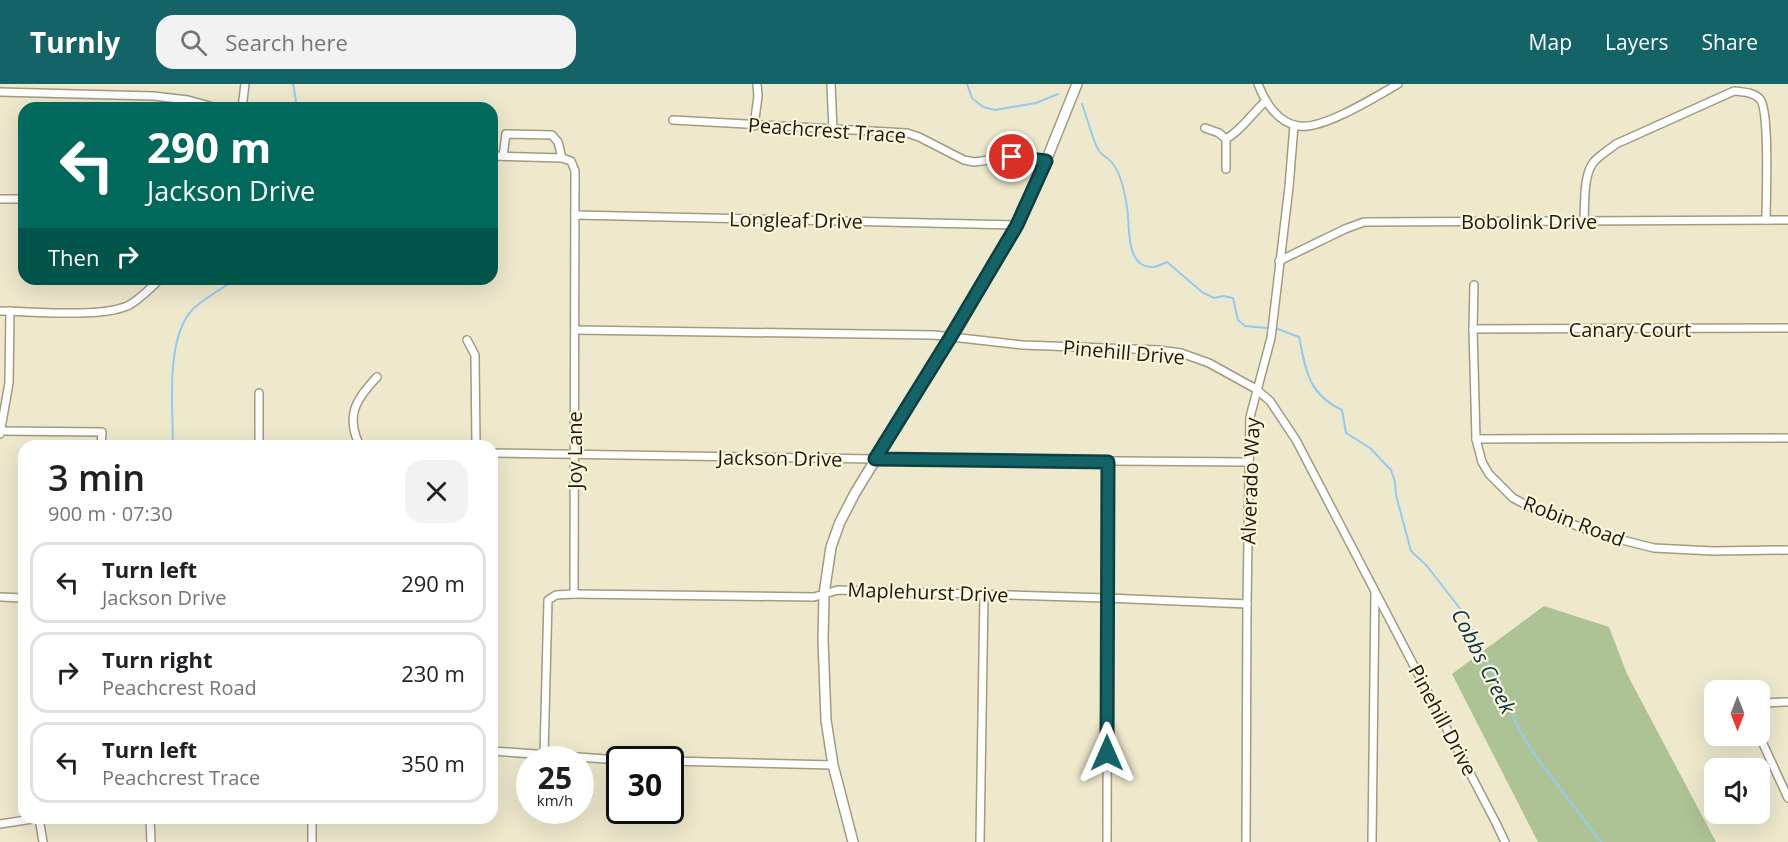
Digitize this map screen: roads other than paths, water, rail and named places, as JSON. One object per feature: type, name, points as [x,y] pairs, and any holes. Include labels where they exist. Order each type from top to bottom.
[{"type":"street","points":[[243,102],[245,84]]},
{"type":"street","points":[[754,126],[758,96],[757,84]]},
{"type":"street","points":[[831,84],[833,130]]},
{"type":"street","points":[[853,842],[833,765],[825,715],[823,640],[825,594],[831,547],[840,522],[855,493],[1017,225],[1077,84]]},
{"type":"street","points":[[1258,84],[1266,101],[1280,118],[1301,127],[1331,119],[1398,84]]},
{"type":"street","points":[[1584,221],[1587,176],[1592,164],[1601,155],[1616,144],[1734,91],[1747,92],[1759,98],[1764,105],[1766,220]]},
{"type":"street","points":[[0,92],[153,96],[195,102]]},
{"type":"street","points":[[1226,139],[1241,129],[1253,112],[1266,101]]},
{"type":"street","name":"Peachcrest Trace","points":[[673,120],[907,133],[964,160],[974,162],[1012,157],[1046,161]]},
{"type":"street","name":"Alverado Way","points":[[1246,842],[1246,604],[1250,417],[1271,338],[1294,125]]},
{"type":"street","points":[[1205,128],[1226,139]]},
{"type":"street","points":[[498,156],[562,158],[558,142],[552,135],[506,134],[503,156]]},
{"type":"street","points":[[1226,139],[1226,169]]},
{"type":"street","name":"Joy Lane","points":[[562,158],[572,161],[575,171],[574,594]]},
{"type":"street","points":[[0,199],[18,199]]},
{"type":"street","name":"Longleaf Drive","points":[[575,215],[1017,225]]},
{"type":"street","name":"Bobolink Drive","points":[[1279,261],[1364,222],[1788,220]]},
{"type":"street","points":[[0,311],[100,312],[117,310],[130,305],[154,285]]},
{"type":"street","name":"Robin Road","points":[[1474,285],[1476,439],[1482,462],[1489,474],[1513,498],[1536,510],[1598,534],[1654,548],[1713,551],[1788,550]]},
{"type":"street","points":[[10,311],[9,383],[0,433],[102,432],[101,440]]},
{"type":"street","name":"Canary Court","points":[[1473,329],[1788,328]]},
{"type":"street","name":"Pinehill Drive","points":[[575,330],[934,335],[1022,345],[1159,350],[1181,353],[1209,363],[1256,389],[1270,401],[1296,440],[1504,842]]},
{"type":"street","points":[[467,340],[475,355],[476,440]]},
{"type":"street","points":[[357,440],[352,421],[354,410],[358,399],[377,377]]},
{"type":"street","points":[[259,393],[259,440]]},
{"type":"street","points":[[1476,439],[1788,438]]},
{"type":"street","name":"Jackson Drive","points":[[498,453],[1248,462]]},
{"type":"street","points":[[1107,842],[1108,462]]},
{"type":"street","name":"Maplehurst Drive","points":[[574,594],[814,597],[838,590],[1246,604]]},
{"type":"street","points":[[1372,842],[1375,591]]},
{"type":"street","points":[[543,746],[548,600],[556,595],[574,594]]},
{"type":"street","points":[[980,842],[984,594]]},
{"type":"street","points":[[0,597],[18,598]]},
{"type":"street","points":[[1770,703],[1788,702]]},
{"type":"street","points":[[1764,746],[1788,798]]},
{"type":"street","points":[[498,751],[516,752]]},
{"type":"street","points":[[684,761],[833,765]]},
{"type":"street","points":[[0,824],[18,821]]},
{"type":"street","points":[[40,824],[43,842]]},
{"type":"street","points":[[150,824],[152,842]]},
{"type":"street","points":[[312,824],[312,842]]},
{"type":"waterway","points":[[293,84],[295,102]]},
{"type":"waterway","name":"Cobbs Creek","points":[[967,84],[972,98],[983,107],[995,110],[1036,103],[1058,94]]},
{"type":"waterway","name":"Cobbs Creek","points":[[1082,104],[1097,147],[1116,168],[1124,190],[1131,245],[1136,259],[1148,267],[1167,262],[1202,292],[1214,298],[1223,296],[1233,298],[1238,320],[1245,326],[1278,329],[1299,337],[1307,371],[1315,389],[1322,397],[1342,410],[1346,433],[1370,448],[1391,470],[1411,551],[1427,566],[1465,615],[1520,731],[1534,754],[1601,842]]},
{"type":"waterway","points":[[173,440],[172,375],[174,356],[183,323],[195,307],[227,285]]}]
